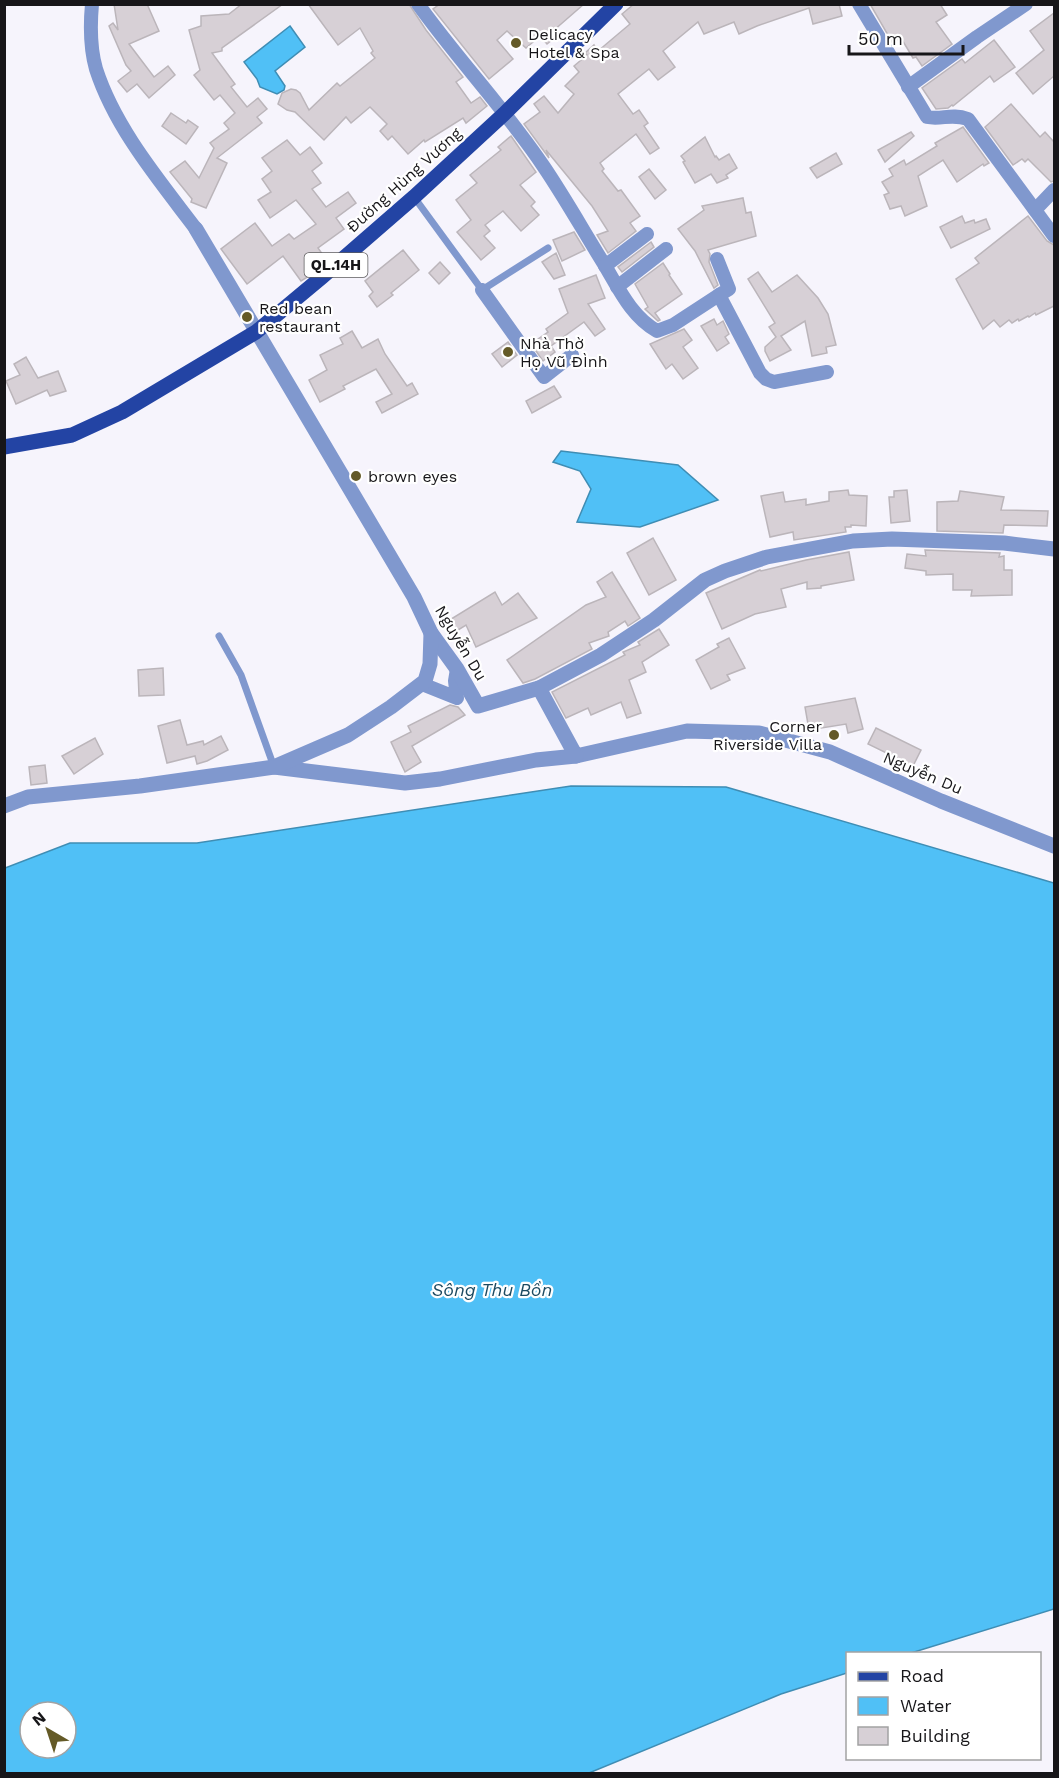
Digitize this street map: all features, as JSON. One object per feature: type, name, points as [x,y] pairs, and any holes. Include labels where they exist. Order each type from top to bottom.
[{"type":"main road","name":"Đường Hùng Vương","points":[[4,447],[72,435],[112,417],[256,332],[322,278],[414,197],[504,114],[616,4]]},
{"type":"street","points":[[92,4],[92,47],[96,69],[107,93],[143,159],[196,229]]},
{"type":"street","points":[[418,4],[445,42],[544,166],[642,322],[657,331],[673,325],[729,290],[717,259]]},
{"type":"street","points":[[858,4],[927,117],[956,115],[968,119],[1054,236]]},
{"type":"street","points":[[908,87],[1026,4]]},
{"type":"street","points":[[1035,210],[1054,190]]},
{"type":"street","name":"Nguyễn Du","points":[[196,229],[414,597],[431,633],[457,669],[478,706],[539,688]]},
{"type":"street","points":[[605,266],[647,234]]},
{"type":"street","points":[[618,287],[666,249]]},
{"type":"street","points":[[482,290],[544,377],[572,355]]},
{"type":"street","points":[[718,296],[760,373],[766,379],[774,382],[827,372]]},
{"type":"street","points":[[576,756],[539,688],[601,655],[654,620],[705,580],[725,571],[767,557],[853,541],[892,539],[1004,543],[1054,549]]},
{"type":"street","points":[[4,806],[28,797],[140,786],[274,767],[348,735],[422,684],[430,664],[431,633]]},
{"type":"street","points":[[422,684],[457,698],[455,681],[457,669]]},
{"type":"street","name":"Nguyễn Du","points":[[274,767],[405,783],[440,779],[536,760],[576,756],[687,731],[759,733],[830,752],[941,801],[1054,846]]},
{"type":"lane","points":[[414,197],[482,290],[548,248]]},
{"type":"lane","points":[[219,636],[241,675],[274,767]]},
{"type":"water","points":[[290,26],[305,47],[275,71],[285,86],[284,90],[277,94],[260,87],[244,62]]},
{"type":"water","points":[[561,451],[678,465],[718,500],[640,527],[577,522],[591,489],[580,471],[553,462]]},
{"type":"water","name":"Sông Thu Bồn","points":[[571,786],[726,787],[1054,883],[1054,1609],[914,1652],[846,1652],[846,1673],[781,1694],[589,1773],[5,1773],[5,868],[70,843],[197,843]]},
{"type":"building","points":[[114,4],[147,4],[159,31],[129,44],[154,77],[168,66],[175,75],[149,98],[137,84],[127,92],[118,81],[131,71],[126,65],[109,26],[113,23],[118,30]]},
{"type":"building","points":[[242,4],[283,4],[222,48],[222,51],[212,53],[235,84],[231,87],[247,107],[258,98],[267,109],[257,117],[262,123],[217,158],[227,163],[206,208],[191,202],[192,199],[170,172],[185,161],[199,178],[214,148],[210,143],[229,129],[224,123],[235,113],[220,95],[214,100],[194,75],[200,70],[189,30],[201,26],[201,16],[229,14]]},
{"type":"building","points":[[308,4],[409,4],[463,77],[456,82],[471,103],[480,97],[487,106],[466,123],[463,118],[425,142],[424,140],[408,154],[392,136],[388,140],[380,131],[387,124],[370,107],[351,123],[346,117],[324,140],[295,112],[278,104],[282,93],[291,89],[296,90],[309,110],[337,83],[340,86],[375,58],[360,28],[338,45]]},
{"type":"building","points":[[440,4],[584,4],[553,31],[557,36],[547,44],[540,36],[526,48],[507,31],[497,40],[513,59],[489,79],[433,9]]},
{"type":"building","points":[[634,4],[839,4],[842,16],[813,24],[809,8],[739,34],[734,22],[704,34],[698,22],[663,51],[675,67],[658,80],[649,69],[618,94],[633,114],[639,110],[648,123],[644,126],[659,148],[650,154],[636,134],[600,163],[604,169],[602,171],[618,191],[621,190],[640,216],[630,223],[636,231],[608,253],[597,235],[608,231],[592,206],[546,150],[549,158],[524,124],[540,112],[534,104],[544,96],[558,113],[574,94],[565,86],[579,72],[574,66],[587,55],[585,53],[594,45],[598,51],[630,24],[622,14]]},
{"type":"building","points":[[870,4],[940,4],[947,15],[936,22],[952,44],[922,66],[916,57],[913,58],[901,38],[892,42]]},
{"type":"building","points":[[1054,13],[1054,76],[1033,94],[1016,73],[1044,50],[1030,31]]},
{"type":"building","points":[[994,40],[1015,67],[994,82],[990,76],[953,106],[936,109],[922,88],[962,59],[965,63]]},
{"type":"building","points":[[1011,104],[1040,137],[1045,132],[1054,142],[1054,181],[1051,182],[1028,159],[1025,162],[1022,159],[1013,165],[985,127]]},
{"type":"building","points":[[171,113],[186,123],[188,120],[198,127],[186,144],[162,126]]},
{"type":"building","points":[[963,127],[989,163],[984,166],[983,164],[957,182],[943,160],[918,176],[927,206],[905,216],[901,206],[890,209],[884,195],[889,193],[882,182],[893,176],[889,169],[904,160],[906,165],[937,146],[935,143]]},
{"type":"building","points":[[911,132],[914,136],[885,162],[878,150]]},
{"type":"building","points":[[511,136],[536,172],[520,185],[535,202],[531,206],[539,215],[521,231],[503,211],[485,225],[490,231],[484,236],[495,248],[481,260],[457,232],[471,220],[456,200],[477,183],[470,175],[501,150],[498,147]]},
{"type":"building","points":[[705,137],[715,157],[719,160],[729,154],[737,168],[726,175],[728,178],[717,183],[711,174],[695,183],[681,156]]},
{"type":"building","points":[[287,140],[300,155],[310,147],[322,163],[312,171],[321,183],[312,189],[326,207],[348,192],[356,203],[336,218],[344,229],[318,248],[325,258],[312,268],[314,271],[306,278],[301,281],[283,256],[247,284],[221,249],[255,223],[272,246],[289,234],[294,239],[316,224],[296,200],[270,218],[258,200],[271,192],[262,179],[272,171],[262,158]]},
{"type":"building","points":[[836,153],[842,164],[817,178],[810,168]]},
{"type":"building","points":[[649,169],[666,190],[655,199],[639,177]]},
{"type":"building","points":[[743,198],[746,213],[751,212],[756,236],[708,250],[709,262],[718,285],[714,288],[695,251],[678,229],[704,210],[702,206]]},
{"type":"building","points":[[962,216],[965,223],[974,220],[975,223],[986,219],[990,229],[951,248],[940,227]]},
{"type":"building","points":[[1028,216],[1047,241],[1054,245],[1054,306],[1019,321],[1018,319],[1012,323],[1009,320],[1000,327],[994,320],[983,329],[956,279],[979,263],[975,258]]},
{"type":"building","points":[[574,232],[585,250],[562,261],[553,240]]},
{"type":"building","points":[[651,242],[654,247],[622,272],[618,267]]},
{"type":"building","points":[[403,250],[419,270],[377,307],[369,296],[373,292],[365,281]]},
{"type":"building","points":[[556,253],[565,275],[554,279],[542,262]]},
{"type":"building","points":[[440,262],[450,273],[439,284],[429,273]]},
{"type":"building","points":[[663,263],[682,294],[655,313],[660,320],[658,321],[645,309],[648,307],[635,284]]},
{"type":"building","points":[[758,272],[772,292],[797,275],[818,298],[828,314],[836,345],[826,347],[827,353],[812,356],[805,321],[781,336],[791,350],[770,361],[765,347],[776,337],[769,327],[775,323],[748,279]]},
{"type":"building","points":[[596,275],[605,298],[588,304],[605,329],[595,336],[584,322],[551,346],[555,352],[543,361],[531,344],[548,332],[546,329],[568,313],[559,289]]},
{"type":"building","points":[[714,319],[717,325],[723,321],[729,334],[725,337],[729,343],[717,351],[701,326]]},
{"type":"building","points":[[684,329],[692,340],[683,347],[698,368],[683,379],[672,364],[666,369],[650,344]]},
{"type":"building","points":[[352,331],[362,348],[378,339],[385,354],[407,386],[412,383],[418,394],[382,413],[376,402],[392,394],[376,369],[343,386],[345,389],[320,402],[309,380],[327,370],[320,355],[343,344],[340,338]]},
{"type":"building","name":"Nhà Thờ Họ Vũ ĐÌnh","points":[[508,342],[517,355],[502,367],[492,354]]},
{"type":"building","points":[[26,357],[38,378],[58,371],[66,391],[50,396],[47,390],[16,404],[6,381],[20,375],[14,364]]},
{"type":"building","points":[[554,386],[561,397],[532,413],[526,401]]},
{"type":"building","points":[[848,490],[849,495],[867,496],[866,526],[851,525],[851,527],[845,527],[846,532],[794,540],[793,532],[770,537],[761,496],[783,492],[785,502],[806,499],[806,505],[829,501],[829,492]]},
{"type":"building","points":[[907,490],[910,521],[891,523],[889,497],[894,497],[894,491]]},
{"type":"building","points":[[960,491],[1004,497],[1001,510],[1048,511],[1047,526],[1004,525],[1003,533],[937,531],[937,502],[958,501]]},
{"type":"building","points":[[653,538],[676,580],[649,595],[627,553]]},
{"type":"building","points":[[925,550],[1000,553],[999,557],[1004,556],[1004,570],[1012,570],[1012,595],[971,596],[972,590],[953,590],[953,574],[926,575],[926,571],[905,568],[907,554],[926,556]]},
{"type":"building","points":[[849,552],[854,580],[821,586],[821,588],[807,589],[807,582],[781,589],[786,607],[755,614],[722,629],[706,593],[760,570]]},
{"type":"building","points":[[612,572],[640,618],[628,626],[625,621],[608,632],[609,636],[589,643],[592,649],[523,683],[507,660],[586,605],[606,597],[597,582]]},
{"type":"building","points":[[495,592],[502,605],[518,593],[537,618],[476,647],[466,625],[450,635],[443,624]]},
{"type":"building","points":[[659,629],[669,645],[642,662],[646,672],[629,680],[641,713],[627,718],[621,702],[591,715],[588,708],[566,718],[552,692],[625,655],[623,652],[640,645],[638,642]]},
{"type":"building","points":[[729,638],[745,668],[727,675],[730,680],[711,689],[696,660],[719,647],[717,644]]},
{"type":"building","points":[[163,668],[164,695],[139,696],[138,670]]},
{"type":"building","points":[[855,698],[863,729],[848,733],[846,724],[809,730],[805,707]]},
{"type":"building","points":[[450,705],[458,707],[465,715],[412,746],[421,762],[405,772],[391,742],[411,732],[408,726]]},
{"type":"building","points":[[180,720],[187,745],[203,741],[204,745],[221,736],[228,750],[197,764],[195,756],[167,763],[158,726]]},
{"type":"building","points":[[876,728],[921,750],[913,766],[868,744]]},
{"type":"building","points":[[95,738],[103,754],[74,774],[62,756]]},
{"type":"building","points":[[45,765],[47,783],[31,785],[29,767]]},
{"type":"place","name":"Delicacy Hotel & Spa","points":[[516,43]]},
{"type":"place","name":"Red bean restaurant","points":[[247,317]]},
{"type":"place","name":"Nhà Thờ Họ Vũ ĐÌnh","points":[[508,352]]},
{"type":"place","name":"brown eyes","points":[[356,476]]},
{"type":"place","name":"Corner Riverside Villa","points":[[834,735]]}]
